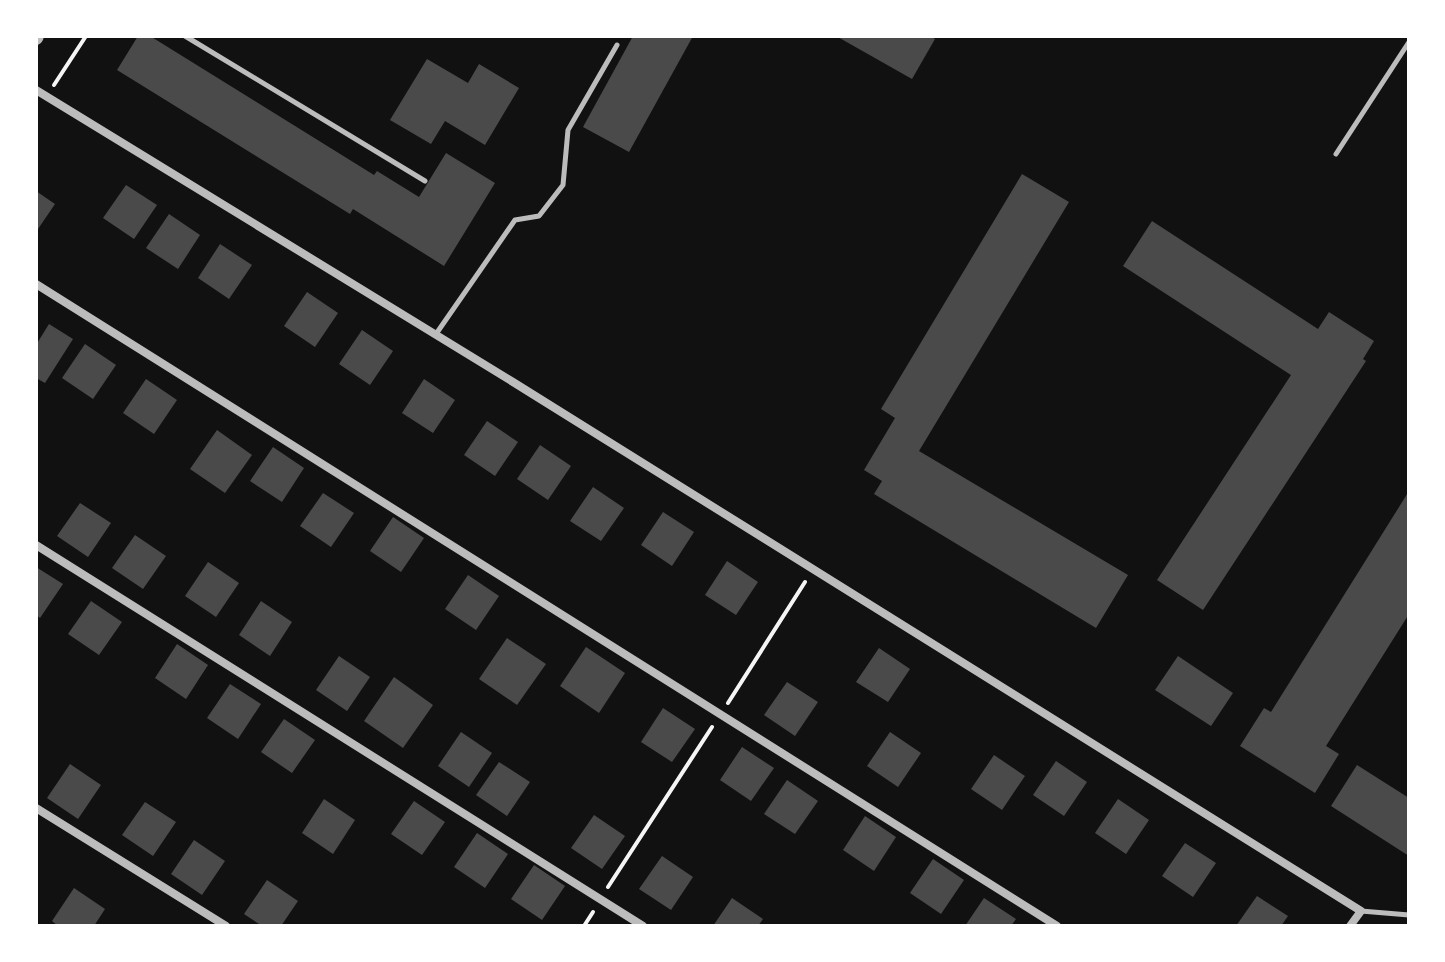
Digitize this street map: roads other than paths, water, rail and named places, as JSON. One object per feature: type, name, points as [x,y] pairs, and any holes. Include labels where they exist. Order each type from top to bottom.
[{"type":"street","points":[[36,90],[436,335],[1361,911],[1350,926]]},
{"type":"street","points":[[36,284],[1057,926]]},
{"type":"street","points":[[36,545],[643,926]]},
{"type":"street","points":[[36,808],[226,926]]},
{"type":"lane","points":[[185,36],[425,181]]},
{"type":"lane","points":[[1336,154],[1409,42]]},
{"type":"lane","points":[[436,335],[515,220],[539,216],[563,185],[568,130],[617,45]]},
{"type":"lane","points":[[1361,911],[1409,915]]}]
